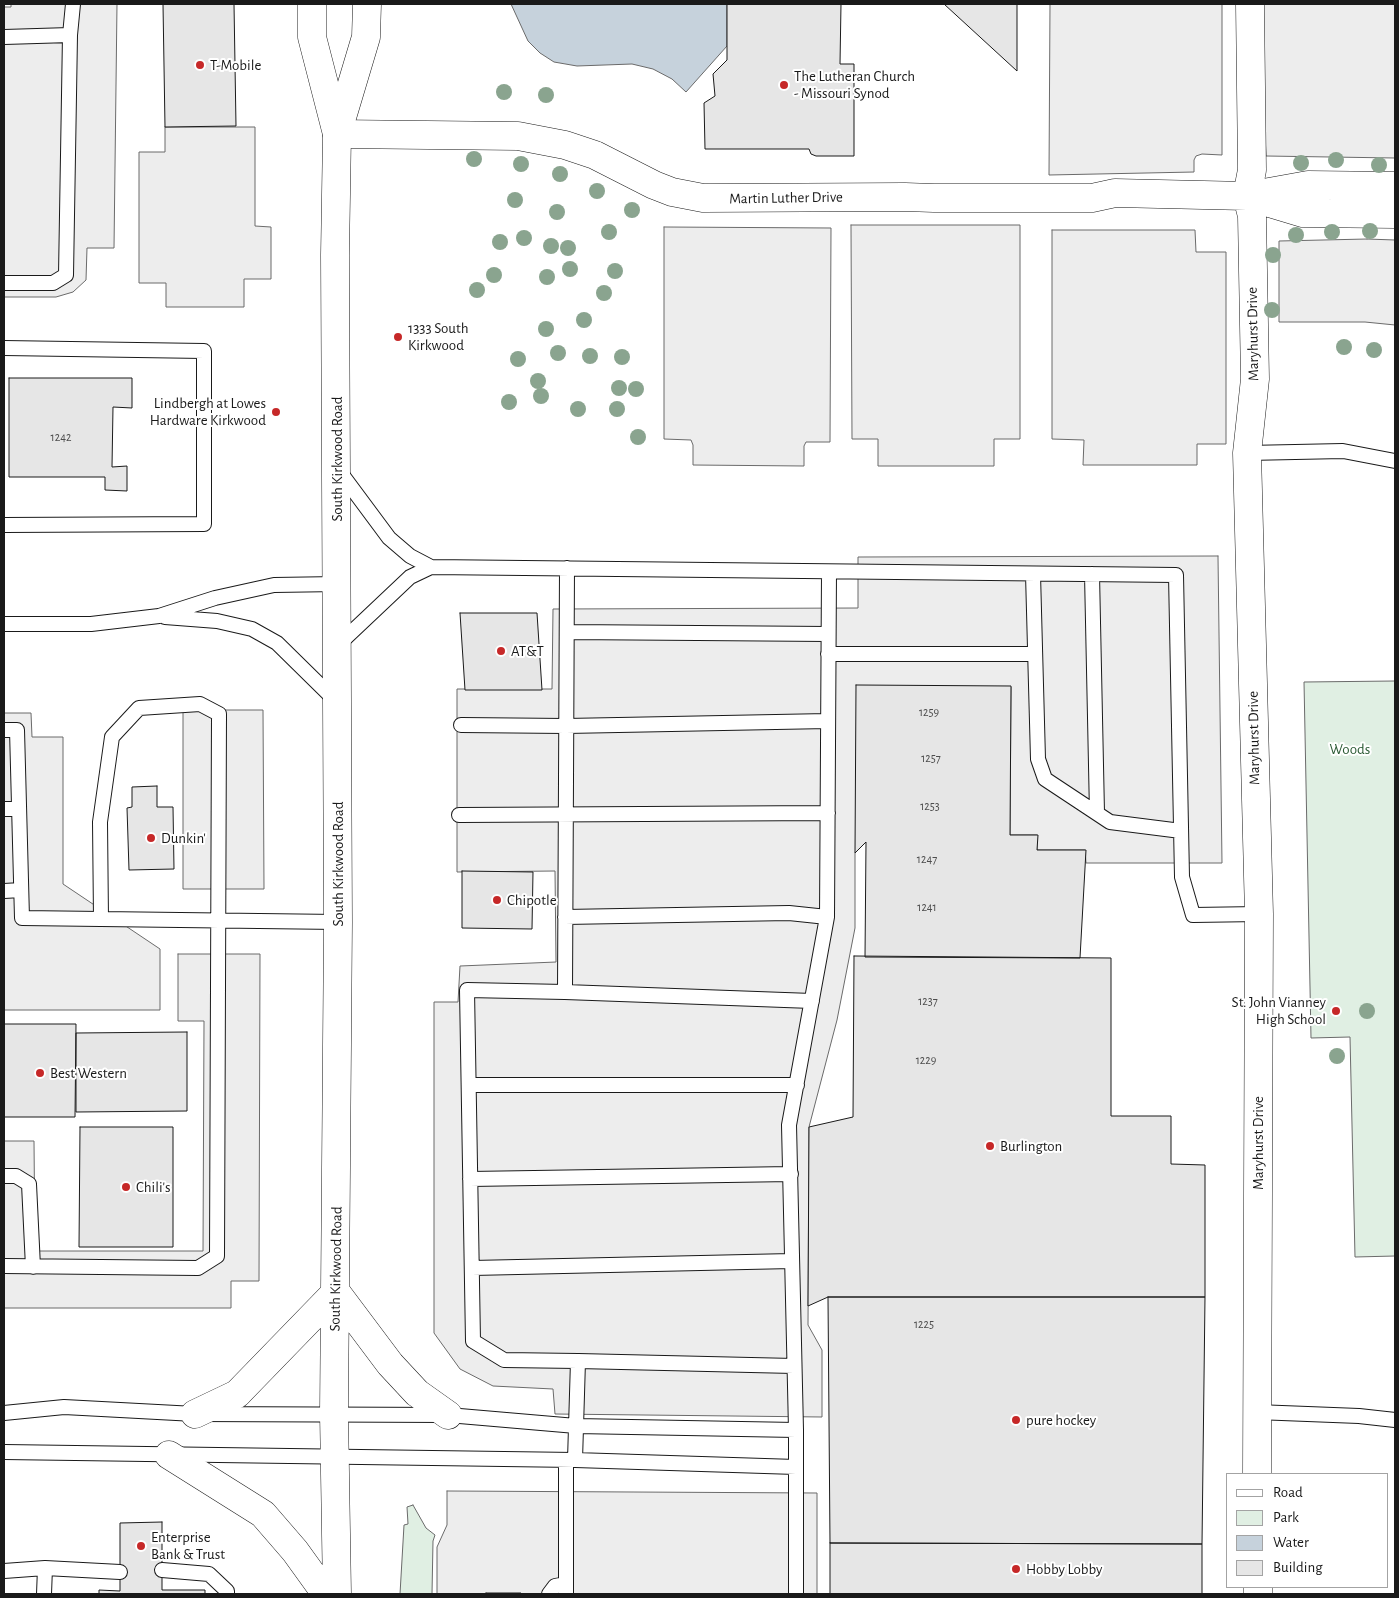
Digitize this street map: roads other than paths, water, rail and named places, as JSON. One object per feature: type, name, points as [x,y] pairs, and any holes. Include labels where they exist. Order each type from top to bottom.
[{"type":"street","name":"South Kirkwood Road","points":[[312,4],[312,37],[337,134],[335,254],[338,469],[338,922],[334,1413],[337,1594]]},
{"type":"street","name":"South Kirkwood Road","points":[[337,134],[366,37],[366,4]]},
{"type":"street","name":"Maryhurst Drive","points":[[1250,4],[1252,170],[1246,196],[1252,216],[1255,379],[1247,453],[1259,914],[1257,1473]]},
{"type":"street","name":"Martin Luther Drive","points":[[337,134],[518,136],[565,145],[588,153],[672,192],[703,198],[1092,198],[1114,193],[1246,196],[1308,185],[1395,186]]},
{"type":"street","name":"Martin Luther Drive","points":[[1246,196],[1303,213],[1395,214]]},
{"type":"street","points":[[195,1414],[237,1394],[336,1292],[390,1364],[417,1393],[448,1415]]},
{"type":"street","points":[[169,1455],[263,1514],[295,1551],[326,1594]]},
{"type":"lane","points":[[4,283],[54,283],[66,275],[70,35],[73,4]]},
{"type":"lane","points":[[4,37],[70,35]]},
{"type":"lane","points":[[4,348],[204,351],[204,524],[4,525]]},
{"type":"lane","points":[[1247,453],[1343,451],[1395,461]]},
{"type":"lane","points":[[338,469],[389,538],[410,556],[431,567]]},
{"type":"lane","points":[[338,645],[410,577],[431,567],[1176,575],[1182,877],[1194,915],[1259,914]]},
{"type":"lane","points":[[565,992],[567,568]]},
{"type":"lane","points":[[796,1594],[796,1430],[790,1124],[827,917],[829,572]]},
{"type":"lane","points":[[1033,574],[1038,760],[1045,780],[1110,822],[1181,832]]},
{"type":"lane","points":[[1092,574],[1097,813]]},
{"type":"lane","points":[[4,624],[91,624],[159,616],[215,598],[274,585],[338,584]]},
{"type":"lane","points":[[159,616],[217,621],[252,629],[277,643],[338,704]]},
{"type":"lane","points":[[567,632],[828,634]]},
{"type":"lane","points":[[828,654],[1035,654]]},
{"type":"lane","points":[[4,1266],[198,1268],[217,1256],[219,714],[200,704],[139,708],[112,737],[100,822],[101,919]]},
{"type":"lane","points":[[461,725],[566,726],[828,721]]},
{"type":"lane","points":[[4,730],[17,730],[22,918],[338,922]]},
{"type":"lane","points":[[4,809],[19,810]]},
{"type":"lane","points":[[459,815],[828,814]]},
{"type":"lane","points":[[4,891],[21,890]]},
{"type":"lane","points":[[565,917],[788,913],[827,917]]},
{"type":"lane","points":[[794,1366],[504,1360],[473,1341],[467,990],[812,1001]]},
{"type":"lane","points":[[469,1085],[797,1085]]},
{"type":"lane","points":[[470,1179],[791,1174]]},
{"type":"lane","points":[[4,1176],[16,1176],[29,1184],[33,1266]]},
{"type":"lane","points":[[472,1268],[792,1261]]},
{"type":"lane","points":[[549,1594],[555,1586],[566,1589],[571,1460],[576,1426],[578,1361]]},
{"type":"lane","points":[[4,1412],[64,1407],[195,1414],[334,1413],[448,1415],[576,1426],[796,1430]]},
{"type":"lane","points":[[1256,1412],[1360,1416],[1395,1420]]},
{"type":"lane","points":[[4,1452],[571,1460],[796,1466]]},
{"type":"lane","points":[[4,1571],[45,1568],[120,1572]]},
{"type":"lane","points":[[44,1594],[45,1568]]},
{"type":"lane","points":[[162,1570],[209,1574],[227,1591],[227,1594]]},
{"type":"water","points":[[511,4],[727,4],[727,46],[686,92],[672,79],[653,69],[632,64],[577,66],[554,62],[540,53],[528,41]]},
{"type":"place","name":"T-Mobile","points":[[200,65]]},
{"type":"place","name":"The Lutheran Church - Missouri Synod","points":[[784,85]]},
{"type":"place","name":"1333 South Kirkwood","points":[[398,337]]},
{"type":"place","name":"Lindbergh at Lowes Hardware Kirkwood","points":[[276,412]]},
{"type":"place","name":"AT&T","points":[[501,651]]},
{"type":"place","name":"Dunkin'","points":[[151,838]]},
{"type":"place","name":"Chipotle","points":[[497,900]]},
{"type":"place","name":"St. John Vianney High School","points":[[1336,1011]]},
{"type":"place","name":"Best Western","points":[[40,1073]]},
{"type":"place","name":"Burlington","points":[[990,1146]]},
{"type":"place","name":"Chili's","points":[[126,1187]]},
{"type":"place","name":"pure hockey","points":[[1016,1420]]},
{"type":"place","name":"Enterprise Bank & Trust","points":[[141,1546]]},
{"type":"place","name":"Hobby Lobby","points":[[1016,1569]]},
{"type":"park label","name":"Woods","points":[[1350,749]]}]
